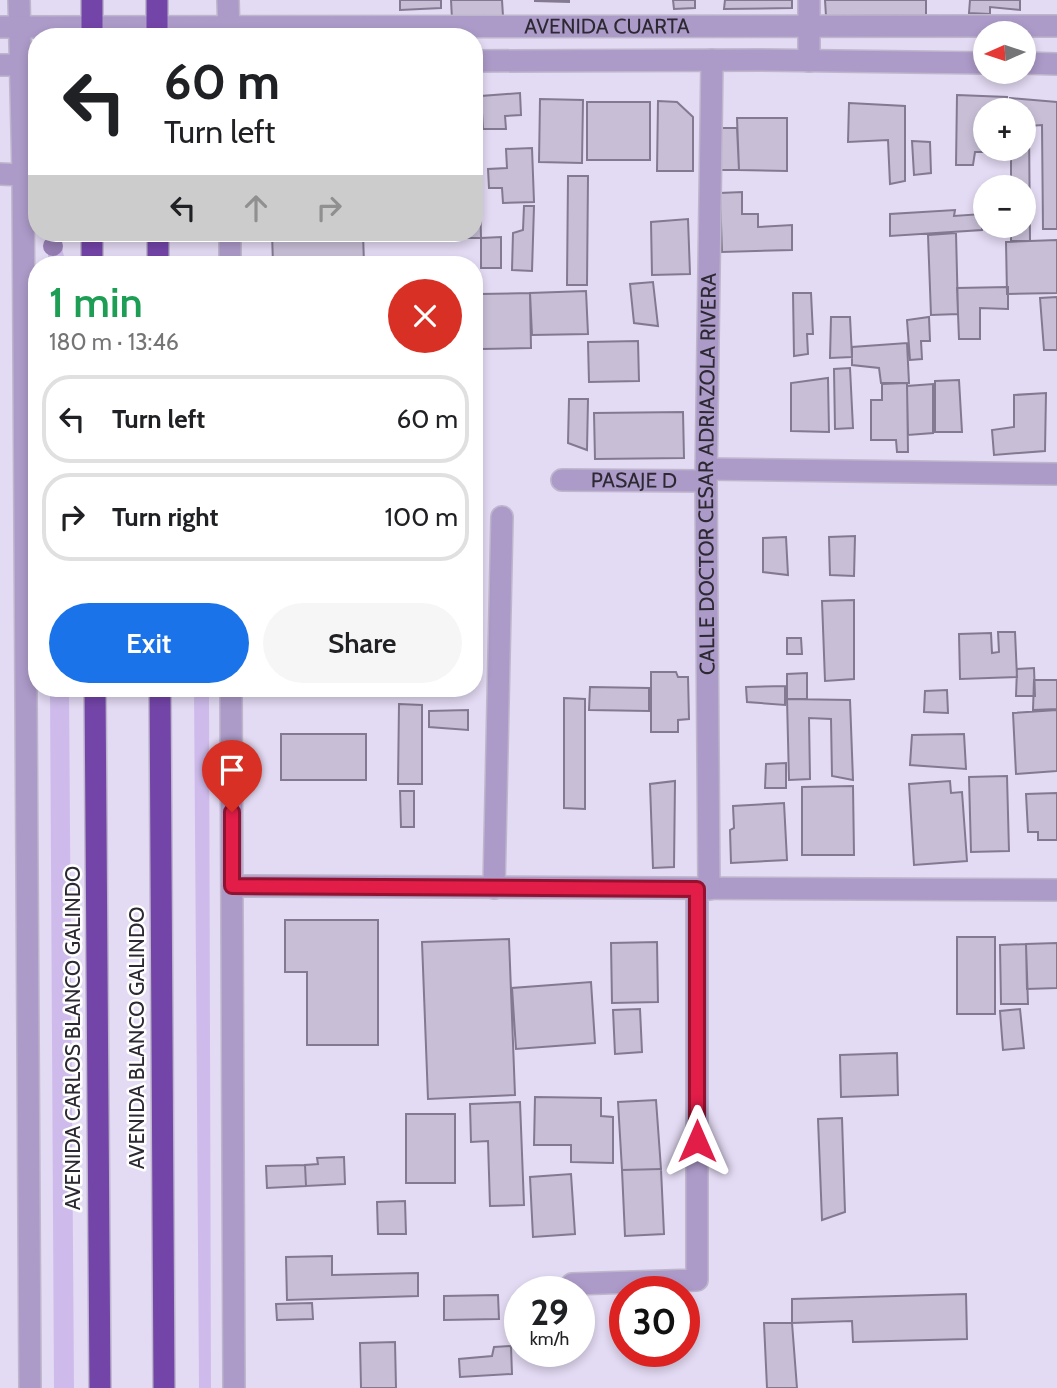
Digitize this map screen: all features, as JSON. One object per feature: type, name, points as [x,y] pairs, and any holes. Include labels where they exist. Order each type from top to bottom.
[{"type":"highway","points":[[92,0],[92,28]]},
{"type":"highway","points":[[157,0],[157,28]]},
{"type":"highway","name":"AVENIDA CARLOS BLANCO GALINDO","points":[[95,697],[100,1388]]},
{"type":"highway","name":"AVENIDA BLANCO GALINDO","points":[[160,697],[163,1388]]},
{"type":"street","name":"AVENIDA CARLOS BLANCO GALINDO","points":[[19,0],[10,27],[19,65],[23,174],[30,1388]]},
{"type":"street","points":[[229,0],[229,28]]},
{"type":"street","points":[[809,61],[810,0]]},
{"type":"street","name":"AVENIDA CUARTA","points":[[483,29],[809,25],[1057,26]]},
{"type":"street","name":"AVENIDA CUARTA","points":[[10,27],[28,28]]},
{"type":"street","name":"CALLE DOCTOR CESAR ADRIAZOLA RIVERA","points":[[595,1283],[697,1280],[712,60]]},
{"type":"street","name":"AVENIDA CUARTA","points":[[483,61],[973,63]]},
{"type":"street","points":[[1036,63],[1057,64]]},
{"type":"street","points":[[0,174],[23,174]]},
{"type":"street","name":"PASAJE D","points":[[562,480],[707,475],[1057,474]]},
{"type":"street","points":[[494,888],[502,517]]},
{"type":"street","points":[[231,697],[234,1388]]},
{"type":"street","points":[[232,886],[1057,890]]},
{"type":"shaded area","points":[[48,242],[60,242],[64,256],[48,256]]},
{"type":"shaded area","points":[[50,697],[69,697],[74,1388],[54,1388]]},
{"type":"shaded area","points":[[194,697],[209,697],[211,1388],[199,1388]]},
{"type":"building","points":[[400,0],[441,0],[441,8],[400,10]]},
{"type":"building","points":[[451,0],[502,0],[503,16],[452,19]]},
{"type":"building","points":[[569,0],[569,2],[535,1]]},
{"type":"building","points":[[673,0],[695,0],[695,8],[674,9]]},
{"type":"building","points":[[725,0],[792,0],[792,8],[724,9]]},
{"type":"building","points":[[825,0],[926,0],[926,15],[826,16]]},
{"type":"building","points":[[970,0],[1020,0],[1020,10],[990,7],[990,14],[969,13]]},
{"type":"building","points":[[520,93],[521,115],[505,116],[506,129],[483,129],[483,96]]},
{"type":"building","points":[[957,95],[1007,97],[973,98],[973,165],[956,165]]},
{"type":"building","points":[[540,99],[583,100],[582,163],[539,162]]},
{"type":"building","points":[[1036,100],[1057,102],[1057,229],[1043,229],[1042,125],[1036,125]]},
{"type":"building","points":[[658,101],[677,102],[693,117],[693,171],[657,171]]},
{"type":"building","points":[[587,102],[650,102],[650,160],[587,160]]},
{"type":"building","points":[[849,103],[905,106],[905,181],[890,184],[888,140],[848,142]]},
{"type":"building","points":[[737,118],[787,118],[787,171],[739,170]]},
{"type":"building","points":[[719,128],[737,128],[739,170],[721,170]]},
{"type":"building","points":[[912,141],[930,142],[931,173],[914,175]]},
{"type":"building","points":[[532,148],[534,202],[503,203],[502,188],[489,188],[488,169],[507,168],[506,149]]},
{"type":"building","points":[[1011,161],[1029,161],[1029,175],[1011,175]]},
{"type":"building","points":[[568,176],[588,176],[587,285],[567,285]]},
{"type":"building","points":[[742,192],[742,214],[758,214],[758,227],[792,225],[792,250],[722,252],[720,193]]},
{"type":"building","points":[[524,206],[534,206],[532,271],[512,270],[513,233],[523,230]]},
{"type":"building","points":[[955,210],[954,216],[973,215],[973,231],[890,236],[890,214]]},
{"type":"building","points":[[688,219],[690,274],[652,275],[651,222]]},
{"type":"building","points":[[956,233],[958,314],[931,315],[928,235]]},
{"type":"building","points":[[501,237],[501,268],[483,268],[483,238]]},
{"type":"building","points":[[1011,238],[1030,238],[1030,241],[1011,241]]},
{"type":"building","points":[[1057,240],[1057,293],[1007,294],[1006,242]]},
{"type":"building","points":[[272,242],[363,242],[364,256],[273,256]]},
{"type":"building","points":[[653,282],[658,326],[634,323],[630,284]]},
{"type":"building","points":[[1008,287],[1008,309],[980,308],[980,339],[959,339],[957,288]]},
{"type":"building","points":[[586,291],[588,334],[532,335],[530,293]]},
{"type":"building","points":[[530,293],[531,348],[483,349],[483,294]]},
{"type":"building","points":[[793,293],[811,293],[813,334],[807,334],[808,354],[794,356]]},
{"type":"building","points":[[1057,297],[1057,350],[1044,350],[1040,298]]},
{"type":"building","points":[[831,317],[850,317],[852,357],[830,358]]},
{"type":"building","points":[[929,317],[930,341],[921,341],[922,359],[910,360],[907,320]]},
{"type":"building","points":[[638,341],[639,381],[589,382],[588,342]]},
{"type":"building","points":[[907,343],[909,383],[881,383],[879,368],[852,365],[852,347]]},
{"type":"building","points":[[850,368],[853,428],[835,429],[834,369]]},
{"type":"building","points":[[828,378],[829,432],[791,431],[791,383]]},
{"type":"building","points":[[959,380],[962,432],[935,432],[935,381]]},
{"type":"building","points":[[907,383],[908,452],[897,452],[896,440],[871,440],[871,400],[882,400],[882,384]]},
{"type":"building","points":[[933,384],[933,433],[908,435],[907,386]]},
{"type":"building","points":[[1046,393],[1045,451],[994,455],[992,430],[1014,427],[1014,395]]},
{"type":"building","points":[[569,399],[588,399],[587,450],[568,443]]},
{"type":"building","points":[[683,412],[684,458],[595,459],[594,413]]},
{"type":"building","points":[[855,536],[854,576],[830,575],[829,537]]},
{"type":"building","points":[[786,537],[788,575],[763,572],[763,538]]},
{"type":"building","points":[[854,600],[854,679],[825,681],[822,601]]},
{"type":"building","points":[[998,632],[1015,632],[1017,677],[960,679],[959,634],[991,633],[992,653],[999,652]]},
{"type":"building","points":[[787,638],[801,638],[802,654],[787,654]]},
{"type":"building","points":[[1034,668],[1035,696],[1016,696],[1017,669]]},
{"type":"building","points":[[651,672],[676,672],[678,677],[688,677],[689,719],[678,720],[678,732],[651,732]]},
{"type":"building","points":[[807,673],[807,699],[787,699],[787,674]]},
{"type":"building","points":[[1034,680],[1057,680],[1057,709],[1033,710]]},
{"type":"building","points":[[785,686],[785,705],[747,702],[746,687]]},
{"type":"building","points":[[590,687],[649,688],[649,711],[589,710]]},
{"type":"building","points":[[947,690],[948,713],[924,712],[925,691]]},
{"type":"building","points":[[564,698],[585,699],[585,809],[564,808]]},
{"type":"building","points":[[787,699],[850,700],[853,780],[832,776],[831,719],[809,718],[810,779],[789,780]]},
{"type":"building","points":[[399,704],[422,705],[422,784],[398,784]]},
{"type":"building","points":[[468,710],[468,730],[429,727],[429,711]]},
{"type":"building","points":[[1057,710],[1057,771],[1016,774],[1013,713]]},
{"type":"building","points":[[281,734],[366,734],[366,780],[281,780]]},
{"type":"building","points":[[964,734],[966,769],[910,765],[912,735]]},
{"type":"building","points":[[786,763],[786,788],[765,788],[766,764]]},
{"type":"building","points":[[1007,776],[1009,851],[971,852],[969,777]]},
{"type":"building","points":[[675,781],[674,867],[653,868],[650,784]]},
{"type":"building","points":[[950,781],[951,793],[962,792],[967,861],[914,865],[909,784]]},
{"type":"building","points":[[853,786],[854,855],[802,855],[802,787]]},
{"type":"building","points":[[400,791],[414,791],[414,827],[401,827]]},
{"type":"building","points":[[1057,793],[1057,840],[1038,840],[1038,832],[1028,832],[1026,794]]},
{"type":"building","points":[[784,803],[787,860],[731,863],[730,830],[734,828],[733,806]]},
{"type":"building","points":[[285,920],[378,920],[378,1045],[307,1045],[307,972],[285,972]]},
{"type":"building","points":[[957,937],[995,937],[995,1014],[957,1014]]},
{"type":"building","points":[[509,939],[515,1095],[428,1099],[422,942]]},
{"type":"building","points":[[657,942],[658,1002],[612,1003],[611,943]]},
{"type":"building","points":[[1057,943],[1057,988],[1027,989],[1026,944]]},
{"type":"building","points":[[1026,944],[1028,1004],[1001,1004],[1000,945]]},
{"type":"building","points":[[591,982],[595,1043],[516,1049],[512,988]]},
{"type":"building","points":[[640,1009],[642,1052],[615,1054],[613,1010]]},
{"type":"building","points":[[1020,1009],[1024,1048],[1003,1050],[1000,1011]]},
{"type":"building","points":[[897,1053],[898,1095],[841,1097],[840,1055]]},
{"type":"building","points":[[535,1097],[601,1098],[601,1116],[613,1117],[613,1163],[571,1162],[571,1145],[534,1145]]},
{"type":"building","points":[[656,1100],[661,1169],[622,1170],[618,1102]]},
{"type":"building","points":[[520,1102],[524,1205],[490,1206],[488,1141],[471,1142],[470,1104]]},
{"type":"building","points":[[406,1114],[455,1114],[455,1183],[406,1183]]},
{"type":"building","points":[[842,1118],[845,1212],[822,1220],[818,1119]]},
{"type":"building","points":[[344,1157],[345,1184],[306,1186],[305,1165],[318,1164],[317,1158]]},
{"type":"building","points":[[305,1165],[306,1186],[267,1188],[266,1166]]},
{"type":"building","points":[[661,1169],[664,1234],[625,1236],[622,1170]]},
{"type":"building","points":[[571,1174],[575,1234],[533,1237],[530,1177]]},
{"type":"building","points":[[405,1201],[406,1234],[378,1234],[377,1202]]},
{"type":"building","points":[[332,1256],[332,1275],[418,1273],[418,1296],[287,1300],[286,1257]]},
{"type":"building","points":[[966,1294],[967,1339],[853,1342],[852,1321],[792,1323],[792,1299]]},
{"type":"building","points":[[498,1295],[499,1319],[444,1320],[444,1296]]},
{"type":"building","points":[[312,1303],[313,1319],[277,1320],[276,1304]]},
{"type":"building","points":[[764,1323],[792,1323],[797,1388],[767,1388]]},
{"type":"building","points":[[395,1342],[396,1388],[361,1388],[360,1343]]},
{"type":"building","points":[[504,1346],[504,1367],[512,1367],[512,1374],[460,1377],[459,1359],[492,1356],[494,1347]]},
{"type":"route","points":[[232,812],[232,886],[697,889],[697,1141]]}]
